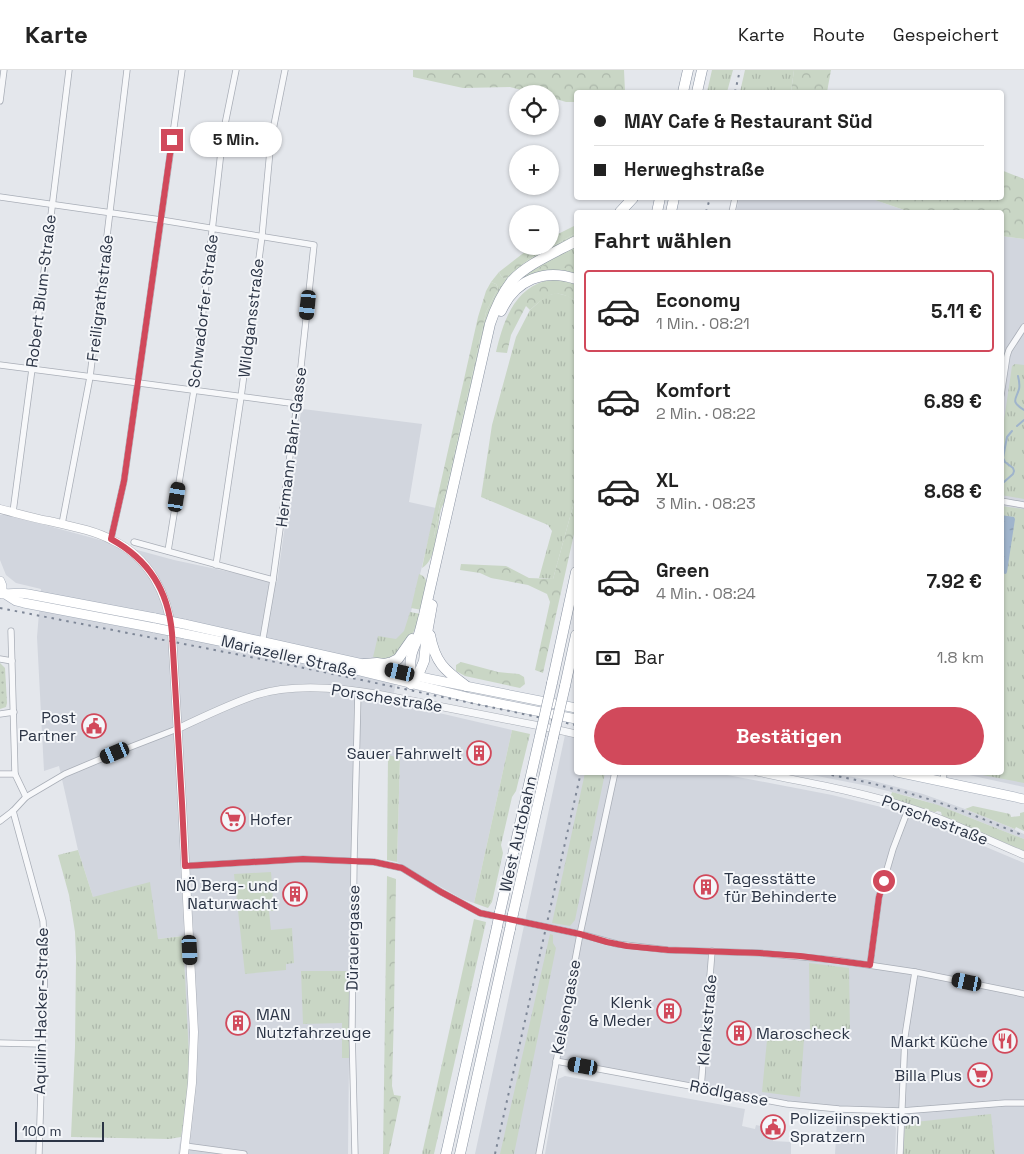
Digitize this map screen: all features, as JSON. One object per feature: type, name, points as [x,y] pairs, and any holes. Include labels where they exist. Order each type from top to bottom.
[{"type":"highway","points":[[683,90],[688,70]]},
{"type":"highway","points":[[697,90],[702,70]]},
{"type":"highway","points":[[622,210],[631,200]]},
{"type":"highway","points":[[413,678],[419,673],[424,661],[424,615],[490,324],[498,301],[511,282],[524,270],[574,242]]},
{"type":"highway","points":[[364,664],[389,664],[398,659],[424,625],[493,332],[504,304],[522,285],[534,278],[558,274],[574,278]]},
{"type":"highway","name":"West Autobahn","points":[[446,1154],[574,581]]},
{"type":"highway","points":[[424,625],[438,660],[452,676],[466,686]]},
{"type":"highway","name":"West Autobahn","points":[[460,1154],[574,645]]},
{"type":"highway","points":[[570,664],[574,655]]},
{"type":"main road","points":[[0,509],[62,524],[111,539],[134,554],[153,576],[162,592],[170,616],[194,1032],[192,1083],[184,1150]]},
{"type":"main road","points":[[0,581],[2,586],[1,593]]},
{"type":"main road","name":"Mariazeller Straße","points":[[1,593],[10,594],[17,592],[155,623],[364,664],[471,698],[574,719]]},
{"type":"main road","name":"Mariazeller Straße","points":[[262,645],[339,666],[466,686],[574,708]]},
{"type":"main road","points":[[911,775],[1024,799]]},
{"type":"street","points":[[0,100],[4,70]]},
{"type":"street","name":"Robert Blum-Straße","points":[[13,512],[69,70]]},
{"type":"street","name":"Freiligrathstraße","points":[[62,524],[90,377],[127,70]]},
{"type":"street","points":[[111,539],[124,481],[139,383],[182,70]]},
{"type":"street","name":"Schwadorfer Straße","points":[[168,551],[194,390],[223,134],[236,70]]},
{"type":"street","name":"Wildgansstraße","points":[[216,565],[262,236],[271,140],[285,70]]},
{"type":"street","points":[[0,197],[262,236]]},
{"type":"street","name":"Hermann Bahr-Gasse","points":[[262,236],[314,245],[297,404],[273,580],[262,645]]},
{"type":"street","points":[[1004,376],[1009,350],[1024,327]]},
{"type":"street","points":[[0,365],[297,404]]},
{"type":"street","points":[[1004,502],[1024,505]]},
{"type":"street","points":[[134,542],[273,580]]},
{"type":"street","points":[[11,631],[15,774],[26,797]]},
{"type":"street","points":[[0,659],[12,661]]},
{"type":"street","name":"Porschestraße","points":[[0,821],[26,797],[69,772],[178,729],[249,698],[275,691],[322,688],[358,691],[574,734]]},
{"type":"street","name":"Dürauergasse","points":[[355,1154],[352,1030],[358,691]]},
{"type":"street","points":[[0,714],[14,712]]},
{"type":"street","points":[[0,774],[15,774]]},
{"type":"street","name":"Kelsengasse","points":[[539,1154],[580,934],[614,775]]},
{"type":"street","name":"Porschestraße","points":[[771,775],[872,796],[909,807],[1024,856]]},
{"type":"street","points":[[943,782],[944,775]]},
{"type":"street","points":[[870,965],[879,897],[893,849],[909,807]]},
{"type":"street","name":"Aquilin Hacker-Straße","points":[[13,811],[43,921],[45,961],[39,1154]]},
{"type":"street","points":[[185,866],[303,859],[374,862],[402,868],[480,913],[580,934],[607,942],[668,950],[800,956],[915,972],[1024,994]]},
{"type":"street","name":"Klenkstraße","points":[[701,1088],[712,952]]},
{"type":"street","points":[[900,1154],[905,1036],[915,972]]},
{"type":"street","points":[[0,1043],[42,1044]]},
{"type":"street","name":"Rödlgasse","points":[[556,1061],[787,1104],[839,1109],[901,1111],[1000,1103],[1024,1103]]},
{"type":"street","points":[[184,1150],[244,1154]]},
{"type":"shaded area","points":[[739,200],[875,200],[904,210],[736,210]]},
{"type":"shaded area","points":[[1004,236],[1024,239],[1024,787],[969,775],[1004,775]]},
{"type":"shaded area","points":[[303,409],[422,424],[409,502],[436,508],[392,702],[512,730],[474,903],[462,899],[397,862],[400,759],[354,747],[349,971],[301,971],[342,1023],[342,1058],[349,1058],[348,1154],[178,1154],[189,1089],[183,936],[158,939],[93,897],[78,850],[59,766],[44,771],[37,637],[41,589],[16,583],[6,575],[0,560],[0,515],[8,515],[174,560],[277,582],[301,411]]},
{"type":"shaded area","points":[[565,735],[574,737],[574,775],[727,775],[832,795],[881,807],[934,825],[1024,863],[1024,1154],[903,1154],[905,1123],[903,1110],[787,1103],[557,1060],[537,1154],[475,1154]]},
{"type":"shaded area","points":[[812,775],[842,775],[870,780],[923,794],[1015,829],[1024,834],[1024,839],[919,799],[868,786]]},
{"type":"shaded area","points":[[565,1076],[745,1109],[742,1126],[755,1129],[756,1125],[774,1129],[773,1141],[791,1142],[791,1154],[545,1154],[558,1079]]},
{"type":"shaded area","points":[[837,1121],[857,1123],[890,1122],[896,1128],[895,1154],[835,1154]]},
{"type":"green space","points":[[413,70],[624,70],[625,90],[574,90],[574,102],[559,100],[559,85],[509,85],[509,87],[463,88],[413,77]]},
{"type":"green space","points":[[712,70],[733,70],[728,90],[707,90]]},
{"type":"green space","points":[[745,70],[794,70],[791,90],[740,90]]},
{"type":"green space","points":[[794,70],[831,70],[827,90],[791,90]]},
{"type":"green space","points":[[1004,171],[1024,179],[1024,239],[1004,236],[1004,210],[904,210],[875,200],[1004,200]]},
{"type":"green space","points":[[574,226],[574,234],[559,243],[559,234]]},
{"type":"green space","points":[[574,234],[574,239],[559,250],[559,243]]},
{"type":"green space","points":[[574,245],[574,275],[514,283],[524,273]]},
{"type":"green space","points":[[521,255],[537,255],[505,279],[499,272]]},
{"type":"green space","points":[[537,255],[552,255],[501,291],[449,495],[441,509],[434,550],[427,564],[422,568],[429,535],[431,538],[434,536],[440,504],[446,491],[486,312],[498,288],[496,284],[491,282],[499,272],[505,279]]},
{"type":"green space","points":[[574,257],[574,270],[561,267],[535,270],[553,260]]},
{"type":"green space","points":[[551,280],[561,280],[574,284],[574,300],[562,294],[556,294],[541,300],[530,310],[526,306],[511,335],[507,353],[496,352],[506,319],[517,300],[534,285]]},
{"type":"green space","points":[[491,282],[496,284],[498,288],[486,312],[446,491],[440,504],[434,536],[431,539],[429,535],[478,317],[486,291]]},
{"type":"green space","points":[[556,293],[574,300],[574,502],[553,579],[539,578],[552,531],[548,525],[481,497],[492,425],[516,337],[530,310],[546,296]]},
{"type":"green space","points":[[1015,364],[1024,365],[1024,499],[1004,496],[1004,421],[1012,366]]},
{"type":"green space","points":[[574,502],[574,534],[543,673],[535,670],[550,602],[547,594],[528,585],[460,570],[461,564],[506,566],[529,578],[553,579]]},
{"type":"green space","points":[[1004,506],[1024,509],[1024,783],[982,775],[1004,775]]},
{"type":"green space","points":[[419,574],[423,576],[427,584],[422,610],[411,608]]},
{"type":"green space","points":[[410,612],[421,614],[414,631],[398,656],[385,660],[373,657],[378,636],[396,639],[404,631]]},
{"type":"green space","points":[[461,662],[498,672],[519,674],[524,677],[525,684],[520,688],[465,676],[456,671],[456,665]]},
{"type":"green space","points":[[0,663],[5,668],[7,703],[6,707],[0,709]]},
{"type":"green space","points":[[512,730],[530,734],[516,791],[512,797],[501,845],[503,853],[492,902],[488,908],[474,903]]},
{"type":"green space","points":[[388,755],[400,758],[397,862],[387,860]]},
{"type":"green space","points":[[585,775],[605,775],[575,920],[570,926],[552,923]]},
{"type":"green space","points":[[892,792],[938,805],[1024,839],[1024,851],[942,816],[941,812],[934,812],[890,798]]},
{"type":"green space","points":[[973,806],[1010,814],[1011,817],[1020,816],[1020,813],[1024,812],[1024,831],[965,809]]},
{"type":"green space","points":[[78,850],[93,897],[150,882],[158,939],[183,936],[189,1089],[181,1137],[169,1139],[71,1137],[75,1047],[75,932],[69,895],[58,855]]},
{"type":"green space","points":[[271,872],[274,911],[269,911],[271,930],[292,928],[294,963],[286,964],[286,970],[245,974],[234,874]]},
{"type":"green space","points":[[387,876],[396,879],[392,1086],[394,1095],[401,1096],[389,1154],[383,1154]]},
{"type":"green space","points":[[474,919],[486,922],[434,1154],[422,1154]]},
{"type":"green space","points":[[550,934],[553,935],[553,943],[556,948],[514,1154],[500,1154]]},
{"type":"green space","points":[[809,963],[849,968],[850,1031],[810,1031]]},
{"type":"green space","points":[[301,971],[349,971],[349,1058],[342,1058],[342,1023],[303,1024]]},
{"type":"green space","points":[[804,1039],[800,1097],[762,1092],[767,1040]]},
{"type":"green space","points":[[991,1114],[995,1154],[903,1154],[905,1123]]},
{"type":"water","points":[[1004,515],[1014,517],[1015,519],[1006,574],[1004,574]]},
{"type":"waterway","points":[[1018,376],[1019,387],[1015,402],[1024,410]]},
{"type":"waterway","points":[[1017,426],[1024,420]]},
{"type":"waterway","points":[[1004,453],[1007,437],[1012,431]]},
{"type":"waterway","points":[[1004,460],[1014,471],[1004,482]]},
{"type":"railway","points":[[735,90],[740,70]]},
{"type":"railway","points":[[707,210],[709,200]]},
{"type":"railway","points":[[0,608],[266,660],[574,725]]},
{"type":"railway","points":[[495,1154],[580,775]]},
{"type":"railway","points":[[831,775],[923,797],[1024,836]]},
{"type":"place","name":"Post Partner","points":[[94,726]]},
{"type":"place","name":"Sauer Fahrwelt","points":[[479,753]]},
{"type":"place","name":"Hofer","points":[[233,819]]},
{"type":"place","name":"Tagesstätte für Behinderte","points":[[706,887]]},
{"type":"place","name":"NÖ Berg- und Naturwacht","points":[[295,894]]},
{"type":"place","name":"Klenk & Meder","points":[[669,1011]]},
{"type":"place","name":"MAN Nutzfahrzeuge","points":[[238,1023]]},
{"type":"place","name":"Maroscheck","points":[[739,1033]]},
{"type":"place","name":"Markt Küche","points":[[1005,1041]]},
{"type":"place","name":"Billa Plus","points":[[980,1075]]},
{"type":"place","name":"Polizeiinspektion Spratzern","points":[[773,1127]]},
{"type":"route","points":[[172,140],[139,383],[124,481],[111,539],[128,549],[141,560],[159,584],[170,616],[185,866],[303,859],[374,862],[402,868],[480,913],[580,934],[607,942],[668,950],[800,956],[870,965],[879,897],[884,881]]}]
